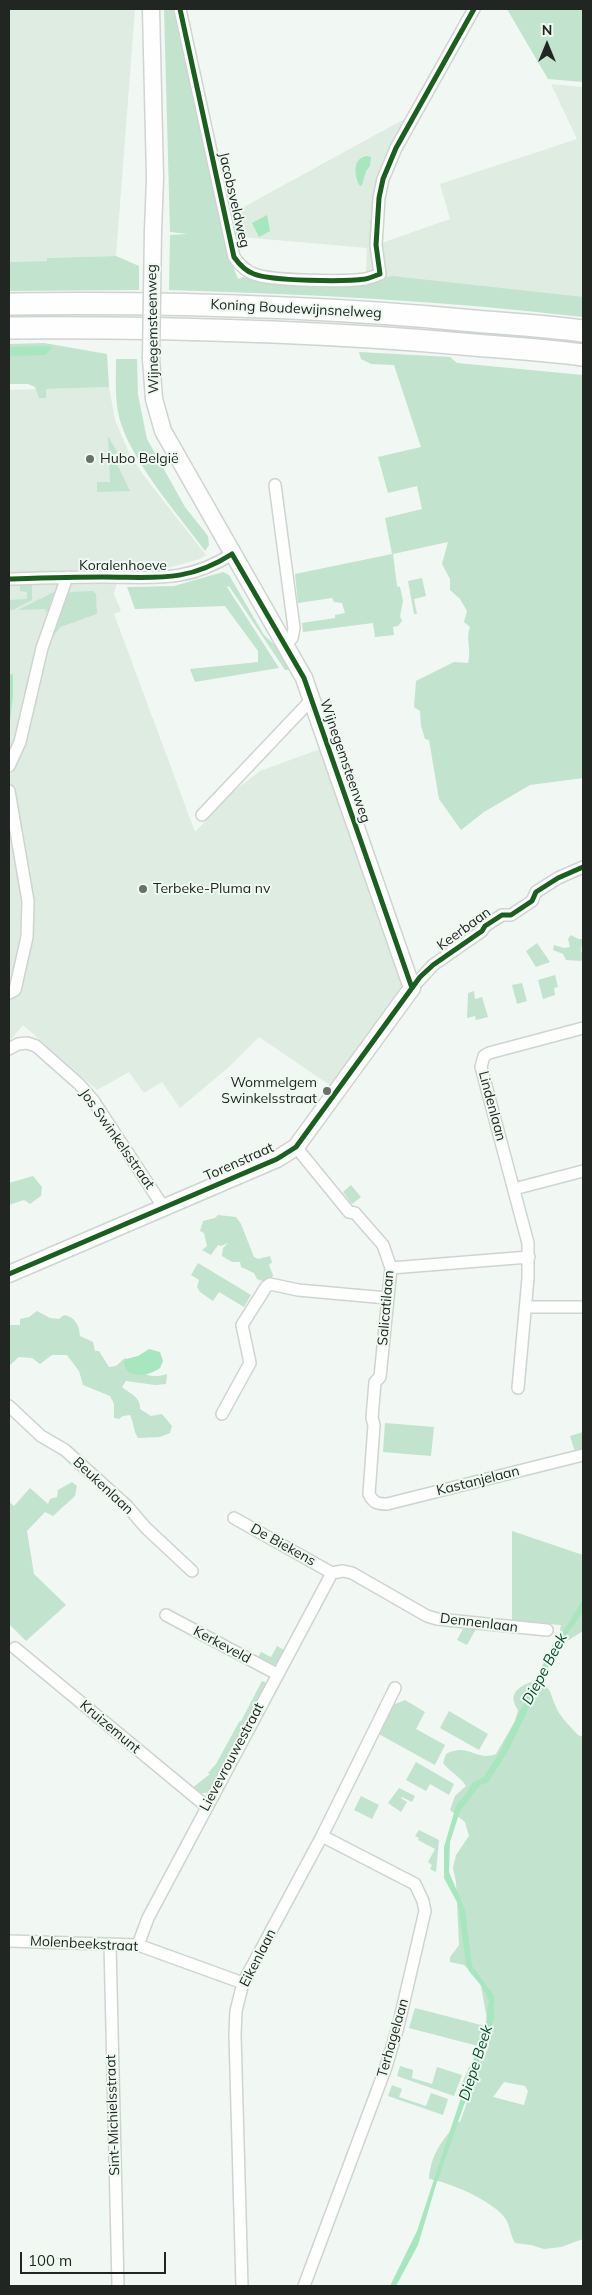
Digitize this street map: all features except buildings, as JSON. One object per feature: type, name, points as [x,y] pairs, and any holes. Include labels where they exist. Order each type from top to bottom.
[{"type":"highway","name":"Koning Boudewijnsnelweg","points":[[9,304],[113,303],[257,306],[414,315],[583,331]]},
{"type":"highway","name":"Koning Boudewijnsnelweg","points":[[9,328],[115,327],[259,331],[411,339],[583,355]]},
{"type":"street","name":"Wijnegemsteenweg","points":[[151,9],[155,178],[151,359],[154,399],[163,432],[302,674],[412,988]]},
{"type":"street","name":"Jacobsveldweg","points":[[180,9],[234,257],[241,266],[252,274],[267,278],[344,280],[367,279],[380,274],[376,245],[379,198],[383,179],[396,148],[474,9]]},
{"type":"street","points":[[275,485],[294,628],[292,638],[285,645]]},
{"type":"street","name":"Koralenhoeve","points":[[9,579],[66,577],[165,578],[202,570],[232,554]]},
{"type":"street","points":[[9,766],[20,742],[42,648],[66,577]]},
{"type":"street","name":"Wijnegemsteenweg","points":[[202,815],[312,699]]},
{"type":"street","points":[[9,791],[28,902],[27,937],[15,990],[9,993]]},
{"type":"street","name":"Keerbaan","points":[[412,988],[433,965],[482,931],[485,926],[502,915],[511,915],[532,901],[536,892],[558,878],[583,867]]},
{"type":"street","name":"Torenstraat","points":[[9,1274],[277,1159],[296,1147],[412,988]]},
{"type":"street","name":"Lindenlaan","points":[[518,1388],[526,1307],[528,1243],[481,1073],[482,1061],[489,1053],[583,1028]]},
{"type":"street","name":"Jos Swinkelsstraat","points":[[13,1047],[26,1043],[36,1046],[93,1100],[164,1208]]},
{"type":"street","name":"Salicatilaan","points":[[296,1147],[349,1212],[355,1213],[383,1245],[390,1268],[380,1376],[374,1382],[372,1418],[374,1425],[369,1494],[372,1501]]},
{"type":"street","points":[[514,1190],[583,1171]]},
{"type":"street","points":[[390,1268],[529,1257]]},
{"type":"street","points":[[222,1414],[250,1363],[242,1325],[266,1286],[270,1284],[298,1290],[387,1298]]},
{"type":"street","points":[[526,1307],[583,1307]]},
{"type":"street","name":"Beukenlaan","points":[[9,1406],[41,1436],[65,1450],[127,1506],[146,1528],[192,1572]]},
{"type":"street","name":"Kastanjelaan","points":[[372,1501],[379,1504],[387,1504],[583,1455]]},
{"type":"street","name":"De Biekens","points":[[234,1518],[332,1573]]},
{"type":"street","name":"Dennenlaan","points":[[332,1573],[343,1571],[352,1573],[428,1616],[438,1619],[547,1630]]},
{"type":"street","name":"Lievevrouwestraat","points":[[138,1945],[148,1918],[206,1806],[332,1573]]},
{"type":"street","name":"Kerkeveld","points":[[166,1615],[277,1674]]},
{"type":"street","name":"Kruizemunt","points":[[15,1648],[206,1806]]},
{"type":"street","name":"Eikenlaan","points":[[242,2286],[235,2035],[236,2011],[243,1983],[322,1836],[395,1688]]},
{"type":"street","name":"Terhagelaan","points":[[304,2286],[386,2067],[400,2018],[424,1911],[423,1901],[415,1884],[322,1836]]},
{"type":"street","name":"Molenbeekstraat","points":[[9,1941],[138,1945],[243,1983]]},
{"type":"street","name":"Sint-Michielsstraat","points":[[110,1944],[118,2286]]},
{"type":"shaded area","points":[[9,9],[135,9],[116,256],[47,258],[47,261],[9,262]]},
{"type":"shaded area","points":[[164,9],[173,9],[230,259],[238,279],[243,277],[261,281],[379,279],[392,276],[583,297],[583,317],[532,311],[377,299],[169,290],[170,235],[188,234],[170,232]]},
{"type":"shaded area","points":[[507,9],[583,9],[583,82],[548,79]]},
{"type":"shaded area","points":[[551,84],[583,87],[583,301],[371,283],[366,270],[367,248],[230,236],[225,214],[231,214],[408,117],[389,164],[376,245],[450,219],[440,184],[577,139]]},
{"type":"shaded area","points":[[116,256],[139,266],[139,290],[9,291],[9,262],[47,261],[47,258]]},
{"type":"shaded area","points":[[44,343],[107,354],[109,387],[46,389],[46,398],[39,398],[35,387],[28,384],[9,384],[9,344]]},
{"type":"shaded area","points":[[359,352],[450,357],[457,363],[583,375],[583,778],[530,785],[484,812],[461,830],[439,799],[429,740],[425,739],[421,726],[420,711],[414,707],[416,681],[454,662],[468,663],[470,627],[464,622],[467,611],[460,599],[450,590],[450,579],[442,564],[448,542],[393,554],[397,586],[400,587],[403,601],[400,616],[402,621],[398,626],[393,627],[394,635],[375,637],[373,623],[303,632],[302,623],[335,618],[335,615],[345,613],[342,603],[334,602],[332,598],[298,603],[295,574],[392,554],[385,518],[422,509],[417,486],[388,493],[378,457],[421,447],[394,365],[371,364],[361,359]]},
{"type":"shaded area","points":[[116,359],[137,359],[138,395],[147,439],[185,507],[208,536],[209,545],[205,551],[154,484],[131,447],[118,412]]},
{"type":"shaded area","points":[[109,387],[115,420],[130,455],[144,476],[206,555],[200,559],[163,569],[121,567],[114,594],[121,611],[114,614],[195,832],[233,792],[260,771],[323,748],[404,986],[331,1086],[259,1037],[230,1066],[180,1108],[162,1082],[144,1093],[129,1072],[97,1090],[23,1025],[9,1042],[9,390]]},
{"type":"shaded area","points":[[108,436],[117,452],[113,456],[130,491],[97,492],[97,482],[110,482]]},
{"type":"shaded area","points":[[223,572],[229,575],[264,635],[278,648],[289,670],[285,670],[229,586],[227,587],[279,668],[195,682],[190,669],[258,662],[258,651],[225,606],[135,609],[127,587],[174,586]]},
{"type":"shaded area","points":[[422,578],[426,596],[414,599],[417,614],[414,614],[408,581]]},
{"type":"shaded area","points":[[20,585],[32,585],[32,600],[13,610],[9,610],[9,600],[27,599],[27,592],[20,591]]},
{"type":"shaded area","points":[[93,591],[96,594],[97,614],[60,627],[49,642],[67,595],[70,592]]},
{"type":"shaded area","points":[[54,592],[49,609],[45,613],[46,609],[18,610]]},
{"type":"shaded area","points":[[571,935],[578,939],[583,939],[581,950],[583,958],[581,961],[566,960],[563,954],[553,950],[554,945],[564,948],[570,947],[568,939]]},
{"type":"shaded area","points":[[537,943],[550,962],[536,967],[526,951]]},
{"type":"shaded area","points":[[555,975],[558,987],[554,988],[555,995],[543,999],[538,980]]},
{"type":"shaded area","points":[[522,983],[527,1001],[517,1004],[512,985]]},
{"type":"shaded area","points":[[474,991],[475,999],[482,997],[488,1017],[476,1020],[475,1016],[467,1018],[468,993]]},
{"type":"shaded area","points":[[33,1176],[42,1187],[41,1196],[30,1204],[24,1200],[9,1205],[9,1183]]},
{"type":"shaded area","points":[[351,1185],[361,1197],[352,1204],[343,1192]]},
{"type":"shaded area","points":[[218,1215],[236,1217],[241,1224],[254,1257],[258,1259],[270,1256],[272,1262],[269,1265],[273,1275],[270,1284],[257,1279],[254,1273],[241,1267],[240,1262],[232,1262],[222,1256],[223,1248],[228,1243],[221,1246],[218,1245],[211,1255],[202,1250],[207,1246],[204,1233],[200,1231],[203,1221],[215,1218]]},
{"type":"shaded area","points":[[198,1263],[251,1295],[244,1307],[219,1292],[213,1301],[200,1292],[197,1287],[199,1280],[191,1275]]},
{"type":"shaded area","points":[[37,1311],[50,1318],[59,1319],[64,1315],[74,1320],[79,1328],[80,1336],[93,1342],[95,1351],[99,1351],[109,1367],[116,1366],[125,1358],[148,1375],[159,1376],[167,1374],[166,1384],[155,1385],[126,1381],[122,1387],[139,1401],[140,1409],[151,1416],[162,1414],[172,1426],[170,1433],[160,1437],[138,1438],[130,1415],[119,1419],[114,1418],[114,1404],[110,1396],[83,1385],[79,1371],[67,1355],[52,1355],[40,1364],[32,1358],[19,1357],[9,1366],[9,1325],[20,1325],[20,1319],[29,1317]]},
{"type":"shaded area","points":[[385,1423],[434,1427],[431,1456],[383,1452]]},
{"type":"shaded area","points":[[583,1432],[583,1450],[575,1452],[570,1436]]},
{"type":"shaded area","points":[[72,1482],[77,1486],[75,1496],[53,1516],[45,1512],[27,1531],[34,1574],[66,1605],[26,1641],[9,1624],[9,1502],[14,1506],[30,1488],[48,1504],[50,1499],[57,1497],[58,1490]]},
{"type":"shaded area","points":[[512,1531],[583,1555],[583,1631],[567,1641],[563,1638],[560,1630],[561,1625],[512,1621]]},
{"type":"shaded area","points":[[463,1629],[476,1629],[467,1645],[457,1640]]},
{"type":"shaded area","points":[[277,1646],[284,1650],[276,1664],[272,1665],[257,1659],[261,1652],[271,1657]]},
{"type":"shaded area","points":[[262,1681],[267,1683],[210,1791],[201,1793],[196,1791],[192,1788],[210,1774],[208,1773],[216,1764]]},
{"type":"shaded area","points":[[531,1682],[547,1688],[560,1714],[578,1735],[583,1737],[583,2239],[561,2247],[544,2249],[515,2243],[505,2218],[491,2205],[459,2188],[429,2179],[435,2155],[457,2122],[460,2122],[470,2094],[461,2086],[469,2067],[481,2061],[488,2049],[490,2035],[480,1981],[464,1965],[450,1962],[450,1957],[459,1945],[456,1882],[453,1868],[456,1855],[469,1836],[465,1822],[450,1810],[455,1796],[466,1786],[443,1763],[446,1754],[454,1751],[466,1751],[483,1756],[496,1754],[515,1721],[518,1710],[514,1700],[515,1693]],"holes":[[[504,2082],[525,2086],[528,2091],[524,2105],[493,2097]]]},
{"type":"shaded area","points":[[405,1700],[425,1712],[416,1729],[445,1745],[435,1765],[377,1733],[393,1705]]},
{"type":"shaded area","points":[[449,1711],[488,1734],[479,1750],[440,1728]]},
{"type":"shaded area","points":[[416,1762],[454,1784],[449,1795],[430,1784],[426,1791],[406,1780]]},
{"type":"shaded area","points":[[399,1788],[415,1796],[412,1802],[401,1798],[407,1802],[401,1812],[388,1803]]},
{"type":"shaded area","points":[[361,1796],[379,1805],[372,1819],[354,1810]]},
{"type":"shaded area","points":[[419,1830],[439,1840],[436,1872],[430,1869],[432,1865],[428,1862],[435,1849],[418,1840],[419,1838],[415,1836]]},
{"type":"shaded area","points":[[415,2008],[485,2026],[478,2046],[409,2028]]},
{"type":"shaded area","points":[[400,2066],[413,2070],[412,2078],[432,2084],[437,2067],[462,2075],[454,2096],[397,2076]]},
{"type":"shaded area","points":[[392,2085],[402,2089],[399,2097],[426,2106],[431,2093],[448,2099],[443,2115],[388,2096]]},
{"type":"water","points":[[367,156],[371,157],[370,166],[360,186],[356,177],[356,168],[359,160]]},
{"type":"water","points":[[267,215],[270,231],[259,237],[252,223]]},
{"type":"water","points":[[49,346],[52,348],[45,355],[9,356],[9,347]]},
{"type":"water","points":[[13,674],[13,696],[9,730],[9,675]]},
{"type":"water","points":[[149,1349],[160,1352],[163,1361],[160,1368],[144,1375],[127,1371],[124,1363],[126,1359],[138,1356]]},
{"type":"water","name":"Diepe Beek","points":[[583,1599],[583,1612],[561,1642],[508,1751],[488,1782],[480,1785],[460,1811],[450,1842],[449,1872],[465,1910],[472,1966],[494,1996],[494,2019],[436,2185],[418,2245],[396,2286],[390,2286],[417,2231],[486,2022],[489,2001],[483,1988],[469,1971],[466,1964],[458,1904],[444,1878],[444,1847],[456,1806],[473,1782],[483,1778],[499,1754],[554,1642],[567,1626]]},
{"type":"cycle path","points":[[180,9],[234,257],[240,265],[254,274],[276,278],[326,281],[365,279],[380,274],[376,245],[379,198],[383,179],[396,148],[474,9]]},
{"type":"cycle path","points":[[9,579],[170,576],[200,570],[232,554],[304,678],[412,988]]},
{"type":"cycle path","points":[[9,1274],[277,1159],[296,1147],[420,977],[433,965],[482,931],[485,926],[502,915],[511,915],[532,901],[536,892],[558,878],[583,867]]},
{"type":"place","name":"Hubo België","points":[[90,459]]},
{"type":"place","name":"Terbeke-Pluma nv","points":[[143,889]]},
{"type":"place","name":"Wommelgem Swinkelsstraat","points":[[327,1091]]}]
